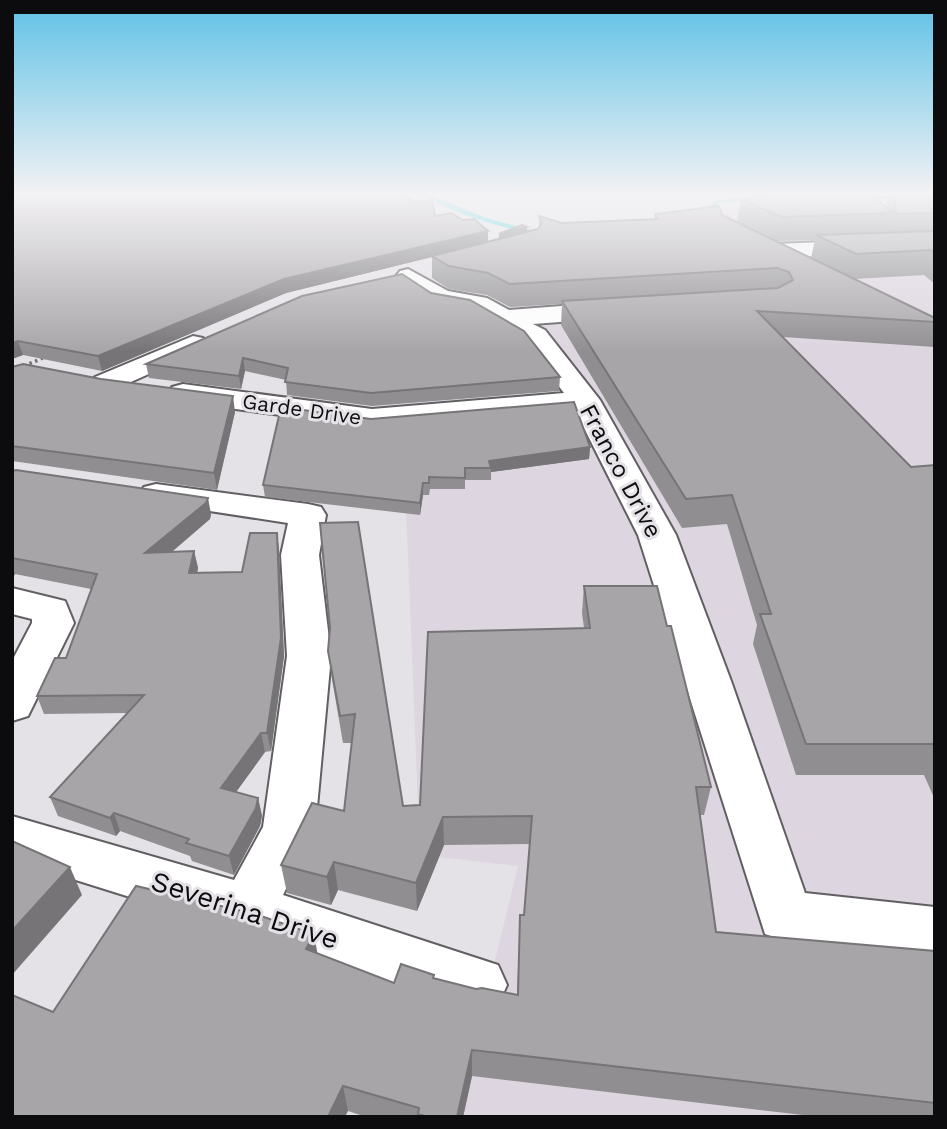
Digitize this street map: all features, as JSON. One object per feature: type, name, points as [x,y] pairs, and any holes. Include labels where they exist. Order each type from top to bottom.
[{"type":"street","points":[[764,247],[819,276]]},
{"type":"street","points":[[773,251],[889,247]]},
{"type":"street","name":"Franco Drive","points":[[434,268],[397,278],[441,298],[478,303],[508,318],[535,336],[585,400],[657,536],[709,681],[785,916],[935,933]]},
{"type":"street","points":[[508,318],[636,309]]},
{"type":"street","points":[[106,383],[220,332]]},
{"type":"street","name":"Garde Drive","points":[[22,367],[106,383],[372,418],[585,400]]},
{"type":"street","points":[[128,490],[308,515],[300,555],[309,656],[289,829],[248,909]]},
{"type":"street","points":[[12,601],[51,610],[53,623],[12,704]]},
{"type":"street","name":"Severina Drive","points":[[12,838],[248,909],[477,985]]},
{"type":"path","points":[[22,367],[57,353]]},
{"type":"shaded area","points":[[574,247],[935,247],[935,1117],[457,1117],[518,866],[420,855],[405,483],[600,403],[550,333],[485,291],[454,293],[437,269]]},
{"type":"building","points":[[12,247],[421,247],[284,279],[98,356],[18,341],[12,343]]},
{"type":"building","points":[[469,247],[788,247],[935,318],[935,322],[757,311],[911,467],[935,465],[935,744],[806,744],[760,614],[771,614],[732,495],[686,499],[562,301],[778,288],[793,280],[789,272],[777,268],[510,284],[488,273],[449,266],[432,256]]},
{"type":"building","points":[[841,247],[935,247],[935,253],[931,250],[856,254]]},
{"type":"building","points":[[402,274],[431,293],[470,300],[524,331],[560,377],[371,393],[285,382],[288,368],[243,358],[239,376],[146,364],[302,296]]},
{"type":"building","points":[[23,364],[101,379],[233,396],[214,473],[12,446],[12,367]]},
{"type":"building","points":[[574,402],[590,447],[489,461],[491,468],[465,468],[465,478],[429,477],[429,483],[423,483],[420,503],[263,485],[281,407],[371,419]]},
{"type":"building","points":[[12,471],[208,498],[206,503],[145,553],[194,551],[189,573],[242,572],[250,533],[277,533],[281,638],[267,733],[261,733],[221,788],[258,798],[256,808],[229,856],[186,843],[189,839],[114,813],[110,818],[50,797],[144,695],[37,696],[55,658],[66,658],[97,574],[12,558]]},
{"type":"building","points":[[358,522],[403,806],[420,805],[428,632],[590,628],[584,586],[657,586],[667,626],[671,626],[711,787],[696,787],[716,932],[935,951],[935,1103],[472,1050],[457,1117],[428,1117],[418,1114],[419,1108],[343,1086],[328,1117],[12,1117],[12,995],[53,1012],[136,886],[255,914],[314,934],[306,949],[394,983],[401,964],[434,975],[433,978],[476,989],[518,995],[520,915],[524,915],[532,816],[443,817],[416,883],[334,862],[327,877],[281,865],[312,803],[344,811],[355,714],[340,716],[328,651],[330,628],[320,523]]},
{"type":"building","points":[[12,841],[70,867],[12,931]]}]
